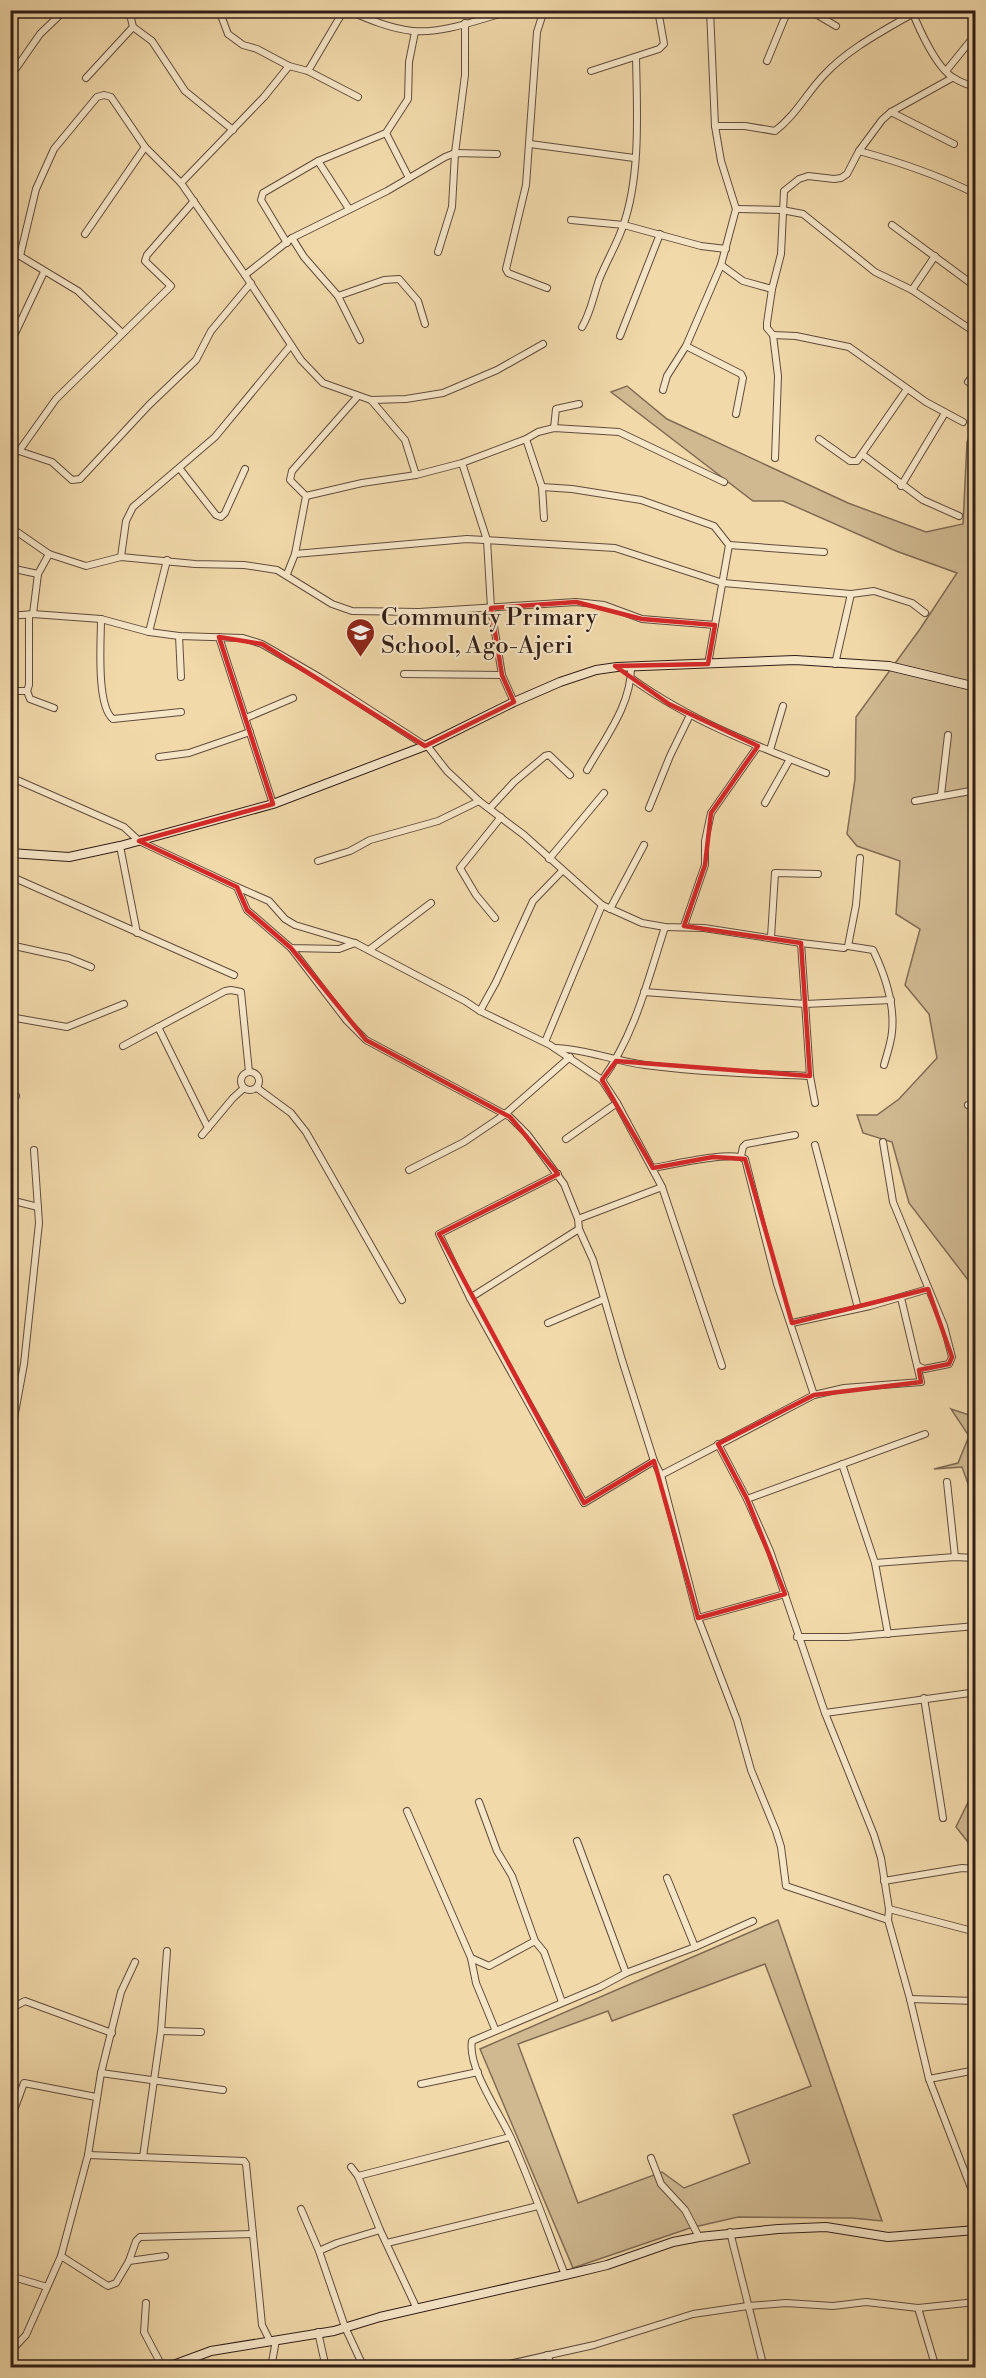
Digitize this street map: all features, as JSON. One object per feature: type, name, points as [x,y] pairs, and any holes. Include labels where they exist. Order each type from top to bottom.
[{"type":"main road","points":[[10,853],[62,858],[120,846],[273,804],[425,746],[514,702],[574,676],[596,670],[631,666],[795,660],[889,666],[975,687]]},
{"type":"main road","points":[[164,2367],[211,2351],[345,2327],[607,2265],[673,2242],[699,2237],[730,2232],[826,2228],[888,2237],[975,2230]]},
{"type":"street","points":[[10,77],[40,34],[65,10]]},
{"type":"street","points":[[129,10],[133,27],[152,41],[185,91],[234,130]]},
{"type":"street","points":[[219,10],[228,34],[243,45],[258,49],[289,66],[308,71],[358,97]]},
{"type":"street","points":[[308,71],[345,10],[383,24],[415,32],[465,23],[513,10]]},
{"type":"street","points":[[544,10],[537,32],[526,185],[506,269],[508,273],[547,288]]},
{"type":"street","points":[[591,71],[658,49],[664,44],[658,10]]},
{"type":"street","points":[[663,390],[667,376],[686,346],[721,265],[736,209],[721,161],[715,126],[710,10]]},
{"type":"street","points":[[767,62],[788,10]]},
{"type":"street","points":[[798,10],[814,13],[836,26]]},
{"type":"street","points":[[715,126],[745,126],[775,131],[789,121],[824,75],[844,57],[912,12],[926,42],[946,71],[952,78],[975,87]]},
{"type":"street","points":[[438,252],[452,207],[455,153],[465,75],[465,23]]},
{"type":"street","points":[[86,78],[133,27]]},
{"type":"street","points":[[360,340],[338,296],[290,241],[261,196],[286,178],[318,161],[386,133],[408,99],[409,62],[415,32]]},
{"type":"street","points":[[946,71],[975,34]]},
{"type":"street","points":[[582,327],[592,309],[599,282],[624,225],[630,196],[637,105],[636,57]]},
{"type":"street","points":[[181,183],[234,130],[289,66]]},
{"type":"street","points":[[776,458],[778,376],[773,335],[767,328],[767,323],[772,289],[781,254],[784,191],[799,179],[808,176],[841,178],[847,174],[859,151],[882,120],[891,112],[952,78]]},
{"type":"street","points":[[20,256],[36,189],[54,148],[97,97],[104,95],[111,97],[145,147],[181,183],[310,372],[323,383],[371,399],[406,399],[443,393],[497,370],[543,344]]},
{"type":"street","points":[[891,112],[954,144]]},
{"type":"street","points":[[386,133],[409,178]]},
{"type":"street","points":[[530,144],[634,158]]},
{"type":"street","points":[[85,234],[145,147]]},
{"type":"street","points":[[859,151],[906,164],[947,179],[975,194]]},
{"type":"street","points":[[245,275],[290,241],[455,153],[497,154]]},
{"type":"street","points":[[318,161],[349,209]]},
{"type":"street","points":[[19,451],[56,399],[171,286],[145,261],[147,255],[194,201]]},
{"type":"street","points":[[736,209],[782,210],[803,214],[875,272],[912,290],[975,333]]},
{"type":"street","points":[[571,220],[624,225],[701,246],[726,249]]},
{"type":"street","points":[[892,225],[975,287]]},
{"type":"street","points":[[621,336],[660,234]]},
{"type":"street","points":[[10,253],[20,256],[78,291],[122,333]]},
{"type":"street","points":[[912,290],[935,256]]},
{"type":"street","points":[[721,265],[743,281],[772,289]]},
{"type":"street","points":[[10,344],[44,272]]},
{"type":"street","points":[[338,296],[384,280],[399,279],[418,301],[425,324]]},
{"type":"street","points":[[10,446],[52,462],[72,480],[81,479],[149,405],[196,360],[211,331],[251,283]]},
{"type":"street","points":[[773,335],[796,336],[849,347],[907,389],[963,422]]},
{"type":"street","points":[[122,557],[129,513],[215,437],[291,345]]},
{"type":"street","points":[[686,346],[741,374],[743,378],[736,414]]},
{"type":"street","points":[[968,382],[975,372]]},
{"type":"street","points":[[819,440],[850,461],[857,461],[907,389]]},
{"type":"street","points":[[306,496],[290,480],[292,471],[358,396]]},
{"type":"street","points":[[371,399],[405,440],[416,475]]},
{"type":"street","points":[[554,428],[556,409],[579,404]]},
{"type":"street","points":[[902,486],[945,413]]},
{"type":"street","points":[[306,496],[462,464],[538,432],[554,428],[619,432],[724,482]]},
{"type":"street","points":[[526,439],[542,487],[543,518]]},
{"type":"street","points":[[863,455],[902,486],[932,505],[959,516]]},
{"type":"street","points":[[462,464],[487,540],[491,608],[502,675],[514,702]]},
{"type":"street","points":[[180,469],[216,515],[221,517],[245,469]]},
{"type":"street","points":[[542,487],[572,489],[641,500],[714,526],[729,545],[708,664]]},
{"type":"street","points":[[287,574],[295,554],[306,496]]},
{"type":"street","points":[[10,527],[49,554],[86,566],[122,557],[195,564],[265,567],[287,574],[332,604],[352,611],[418,612],[576,602],[604,605],[634,618],[715,625]]},
{"type":"street","points":[[295,554],[467,539],[615,548],[723,583],[851,594],[874,591],[912,603],[925,613]]},
{"type":"street","points":[[729,545],[824,552]]},
{"type":"street","points":[[49,554],[38,574],[31,614],[27,691],[30,699],[54,708]]},
{"type":"street","points":[[149,632],[167,560]]},
{"type":"street","points":[[10,568],[38,574]]},
{"type":"street","points":[[835,664],[851,594]]},
{"type":"street","points":[[10,616],[31,614],[101,618],[149,632],[178,636],[243,638],[262,644],[319,677],[425,746],[447,771],[479,801],[501,817],[602,905],[642,923],[665,927],[684,926],[771,937],[801,944],[844,948]]},
{"type":"street","points":[[101,618],[101,669],[107,715],[113,719],[181,712]]},
{"type":"street","points":[[178,636],[181,677]]},
{"type":"street","points":[[219,637],[273,804]]},
{"type":"street","points":[[587,770],[624,705],[631,678],[631,666]]},
{"type":"street","points":[[404,674],[502,675]]},
{"type":"street","points":[[631,678],[662,700],[690,715],[758,746],[826,773]]},
{"type":"street","points":[[10,691],[27,691]]},
{"type":"street","points":[[246,718],[292,698]]},
{"type":"street","points":[[770,750],[783,706]]},
{"type":"street","points":[[649,808],[669,756],[690,715]]},
{"type":"street","points":[[159,757],[189,753],[250,732]]},
{"type":"street","points":[[940,795],[948,735]]},
{"type":"street","points":[[684,926],[705,864],[705,842],[711,813],[758,746]]},
{"type":"street","points":[[490,808],[514,782],[545,756],[554,757],[570,775]]},
{"type":"street","points":[[765,803],[790,759]]},
{"type":"street","points":[[10,777],[124,827],[139,841],[269,901],[285,919],[295,925],[355,943],[369,950],[480,1011],[545,1042],[602,1080],[654,1168],[662,1187],[722,1366]]},
{"type":"street","points":[[915,801],[975,790]]},
{"type":"street","points":[[549,859],[604,793]]},
{"type":"street","points":[[318,861],[350,851],[370,840],[438,821],[479,801]]},
{"type":"street","points":[[495,918],[476,895],[459,868],[501,817]]},
{"type":"street","points":[[610,909],[644,844]]},
{"type":"street","points":[[120,846],[137,933]]},
{"type":"street","points":[[860,858],[856,905],[848,946],[873,950],[891,1000],[892,1033],[884,1065]]},
{"type":"street","points":[[480,1011],[496,982],[533,901],[562,871]]},
{"type":"street","points":[[771,937],[775,873],[818,874]]},
{"type":"street","points":[[10,876],[234,975]]},
{"type":"street","points":[[237,887],[247,910],[291,948],[347,1021],[366,1040],[510,1117],[527,1134],[558,1174],[593,1260],[654,1461],[661,1475],[699,1618],[737,1720],[751,1770],[776,1831],[781,1847],[786,1886],[888,1920]]},
{"type":"street","points":[[975,891],[973,913],[975,933]]},
{"type":"street","points":[[369,950],[431,903]]},
{"type":"street","points":[[545,1042],[602,905]]},
{"type":"street","points":[[602,1080],[616,1061],[644,992],[665,927]]},
{"type":"street","points":[[291,948],[339,949],[355,943]]},
{"type":"street","points":[[801,944],[810,1076],[815,1103]]},
{"type":"street","points":[[10,945],[69,958],[91,966]]},
{"type":"street","points":[[123,1046],[225,991],[241,992],[249,1072]]},
{"type":"street","points":[[644,992],[805,1004],[891,1000]]},
{"type":"street","points":[[10,1017],[67,1027],[124,1004]]},
{"type":"street","points":[[158,1027],[208,1128]]},
{"type":"street","points":[[554,1048],[581,1050],[616,1061],[753,1074],[810,1076]]},
{"type":"street","points":[[409,1170],[464,1142],[504,1115],[570,1058]]},
{"type":"street","points":[[249,1072],[254,1073],[260,1083],[257,1088],[249,1091],[244,1088],[242,1078],[249,1072]]},
{"type":"street","points":[[202,1135],[244,1088]]},
{"type":"street","points":[[257,1088],[291,1113],[306,1132],[402,1300]]},
{"type":"street","points":[[566,1139],[617,1103]]},
{"type":"street","points":[[741,1156],[746,1144],[795,1135]]},
{"type":"street","points":[[883,1142],[892,1202],[944,1326],[952,1357],[949,1364],[924,1369],[918,1366]]},
{"type":"street","points":[[814,1145],[858,1308]]},
{"type":"street","points":[[10,1440],[24,1364],[39,1223],[34,1150]]},
{"type":"street","points":[[654,1168],[713,1158],[741,1156],[746,1159],[777,1284],[792,1323],[814,1395]]},
{"type":"street","points":[[558,1174],[439,1234],[470,1299],[584,1503],[654,1461]]},
{"type":"street","points":[[578,1219],[662,1187]]},
{"type":"street","points":[[10,1200],[38,1207]]},
{"type":"street","points":[[10,1205],[18,1202]]},
{"type":"street","points":[[470,1299],[579,1229]]},
{"type":"street","points":[[792,1323],[901,1298],[928,1289]]},
{"type":"street","points":[[661,1475],[814,1395],[844,1388],[921,1382],[901,1298]]},
{"type":"street","points":[[548,1323],[604,1299]]},
{"type":"street","points":[[747,1499],[925,1434]]},
{"type":"street","points":[[718,1444],[747,1499],[785,1594],[797,1637],[825,1713],[874,1835],[881,1858],[889,1909],[888,1920],[929,2079],[975,2201]]},
{"type":"street","points":[[842,1464],[875,1563],[888,1634]]},
{"type":"street","points":[[947,1482],[955,1557]]},
{"type":"street","points":[[875,1563],[955,1557],[975,1558]]},
{"type":"street","points":[[699,1618],[785,1594]]},
{"type":"street","points":[[797,1637],[888,1634],[975,1626]]},
{"type":"street","points":[[825,1713],[969,1692]]},
{"type":"street","points":[[924,1698],[944,1818]]},
{"type":"street","points":[[479,1802],[497,1851],[513,1876],[535,1941],[544,1952],[561,2002]]},
{"type":"street","points":[[407,1810],[471,1958],[476,1983],[495,2030]]},
{"type":"street","points":[[577,1841],[626,1973]]},
{"type":"street","points":[[884,1881],[962,1868],[975,1869]]},
{"type":"street","points":[[667,1878],[695,1947]]},
{"type":"street","points":[[889,1909],[975,1932]]},
{"type":"street","points":[[565,2275],[510,2137],[478,2072],[471,2053],[472,2041],[593,1990],[626,1973],[695,1947],[753,1921]]},
{"type":"street","points":[[471,1958],[489,1965],[535,1941]]},
{"type":"street","points":[[144,2157],[161,2031],[167,1951]]},
{"type":"street","points":[[10,2352],[26,2336],[61,2256],[88,2155],[96,2097],[123,1983],[135,1962]]},
{"type":"street","points":[[910,1999],[975,2001]]},
{"type":"street","points":[[10,2009],[25,2001],[112,2033]]},
{"type":"street","points":[[161,2031],[201,2032]]},
{"type":"street","points":[[929,2079],[975,2070]]},
{"type":"street","points":[[421,2084],[478,2072]]},
{"type":"street","points":[[101,2073],[223,2090]]},
{"type":"street","points":[[10,2121],[24,2082],[96,2097]]},
{"type":"street","points":[[358,2176],[510,2137]]},
{"type":"street","points":[[88,2155],[244,2161],[262,2325],[273,2340],[271,2367]]},
{"type":"street","points":[[651,2158],[661,2184],[685,2210],[699,2237]]},
{"type":"street","points":[[351,2167],[358,2176],[417,2309]]},
{"type":"street","points":[[387,2243],[538,2206]]},
{"type":"street","points":[[301,2209],[319,2251],[345,2327],[364,2367]]},
{"type":"street","points":[[319,2251],[380,2230]]},
{"type":"street","points":[[730,2232],[764,2367]]},
{"type":"street","points":[[61,2256],[108,2286],[116,2283],[129,2261],[136,2241],[145,2236],[253,2234]]},
{"type":"street","points":[[129,2261],[165,2256]]},
{"type":"street","points":[[10,2276],[47,2287]]},
{"type":"street","points":[[491,2367],[594,2345],[693,2314],[748,2306],[786,2303],[833,2306],[866,2302],[918,2308],[975,2302]]},
{"type":"street","points":[[146,2304],[144,2332],[164,2367]]},
{"type":"street","points":[[918,2308],[936,2367]]},
{"type":"street","points":[[318,2332],[326,2367]]},
{"type":"street","points":[[547,2355],[553,2367]]},
{"type":"highlighted area","points":[[576,602],[642,619],[715,625],[708,664],[615,666],[669,704],[758,746],[711,813],[705,865],[684,926],[801,943],[810,1076],[616,1061],[602,1080],[653,1168],[713,1157],[745,1159],[792,1323],[928,1289],[952,1357],[949,1364],[919,1370],[921,1382],[814,1395],[718,1444],[747,1499],[785,1594],[698,1618],[654,1461],[584,1503],[439,1234],[558,1174],[510,1117],[366,1040],[291,948],[247,910],[237,887],[139,841],[273,804],[219,637],[262,644],[425,746],[514,702],[502,675],[491,608]]},
{"type":"shaded area","points":[[627,386],[667,419],[848,503],[926,532],[963,524],[967,442],[975,427],[975,1289],[909,1203],[892,1142],[863,1133],[857,1115],[877,1115],[899,1099],[937,1058],[929,1014],[905,985],[920,929],[896,914],[900,861],[857,846],[847,834],[855,779],[856,717],[920,629],[957,573],[896,551],[783,501],[753,501],[611,392]]},
{"type":"shaded area","points":[[951,1409],[969,1415],[975,1411],[975,1503],[962,1467],[934,1469],[958,1463],[969,1436]]},
{"type":"shaded area","points":[[975,1788],[975,1846],[972,1847],[956,1827]]},
{"type":"shaded area","points":[[778,1920],[882,2221],[852,2218],[738,2217],[690,2228],[573,2268],[480,2049]],"holes":[[[765,1964],[811,2086],[733,2115],[750,2163],[684,2188],[662,2172],[578,2203],[518,2044],[608,2011],[612,2021]]]},
{"type":"place","name":"Communty Primary School, Ago-Ajeri","points":[[360,658]]}]
